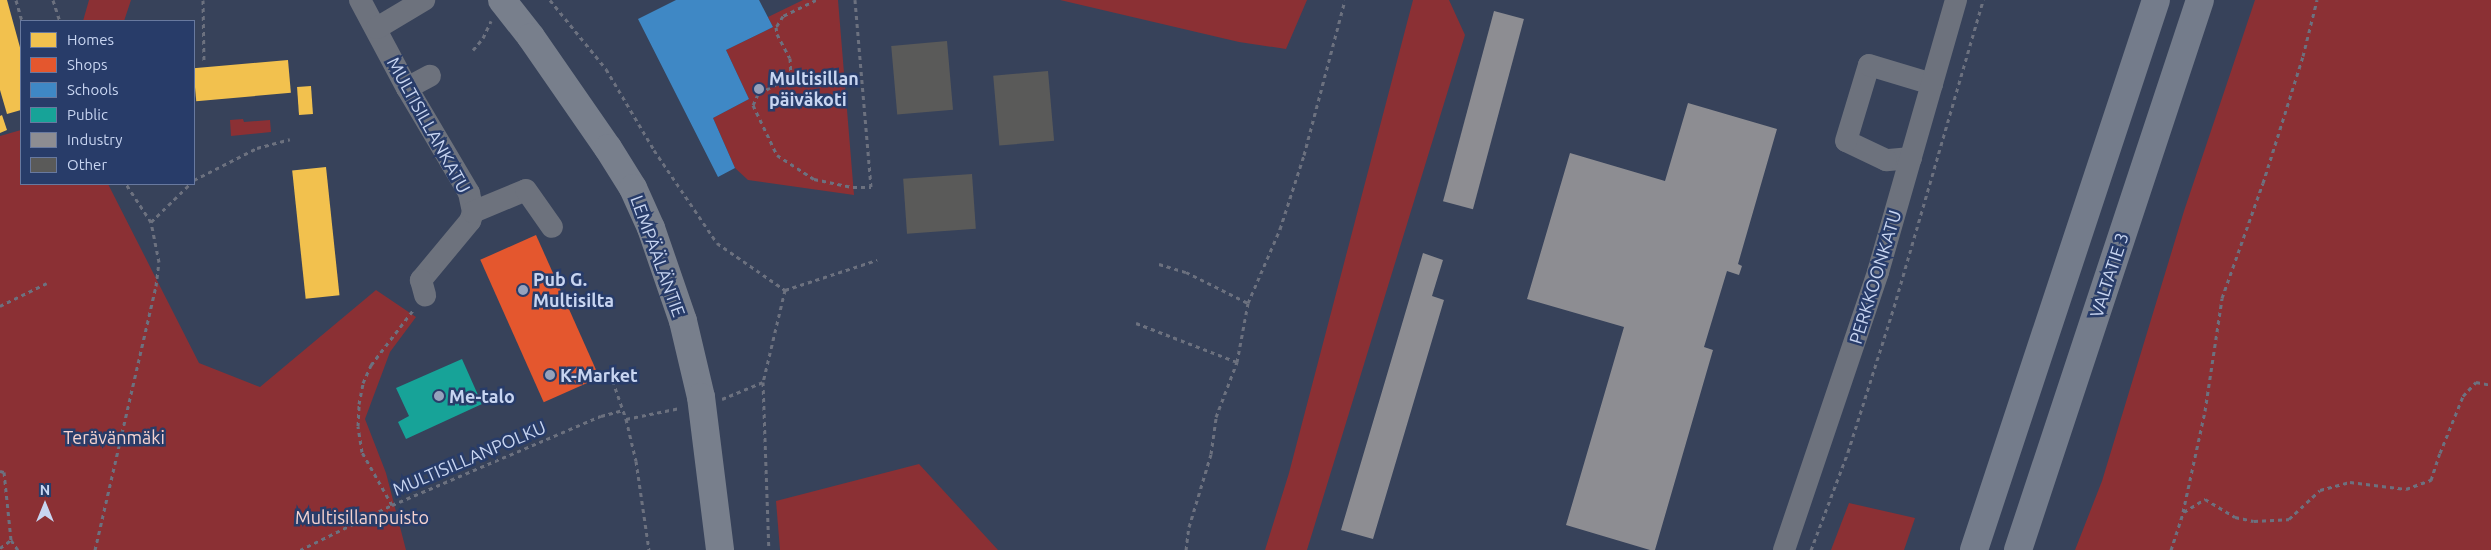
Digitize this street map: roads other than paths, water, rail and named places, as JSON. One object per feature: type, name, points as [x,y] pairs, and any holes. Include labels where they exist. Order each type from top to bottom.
[{"type":"highway","points":[[1974,550],[2156,0]]},
{"type":"highway","name":"VALTATIE 3","points":[[2018,550],[2200,0]]},
{"type":"main road","name":"LEMPÄÄLÄNTIE","points":[[497,9],[531,37],[608,148],[633,188],[651,228],[682,321],[701,397],[720,550]]},
{"type":"street","name":"MULTISILLANKATU","points":[[360,0],[377,28],[407,88],[469,193],[473,212],[470,221],[421,280],[426,295]]},
{"type":"street","points":[[377,28],[424,0]]},
{"type":"street","points":[[1948,0],[1949,23]]},
{"type":"street","name":"PERKKOONKATU","points":[[1784,550],[1875,282],[1956,0]]},
{"type":"street","points":[[1911,158],[1886,160],[1846,142],[1869,65],[1932,84]]},
{"type":"street","points":[[407,88],[430,76]]},
{"type":"street","points":[[473,212],[526,190],[552,227]]},
{"type":"place","name":"Multisillan päiväkoti","points":[[759,89]]},
{"type":"place","name":"Pub G. Multisilta","points":[[523,290]]},
{"type":"place","name":"K-Market","points":[[550,375]]},
{"type":"place","name":"Me-talo","points":[[439,396]]},
{"type":"park label","name":"Terävänmäki","points":[[114,437]]},
{"type":"park label","name":"Multisillanpuisto","points":[[362,517]]}]
